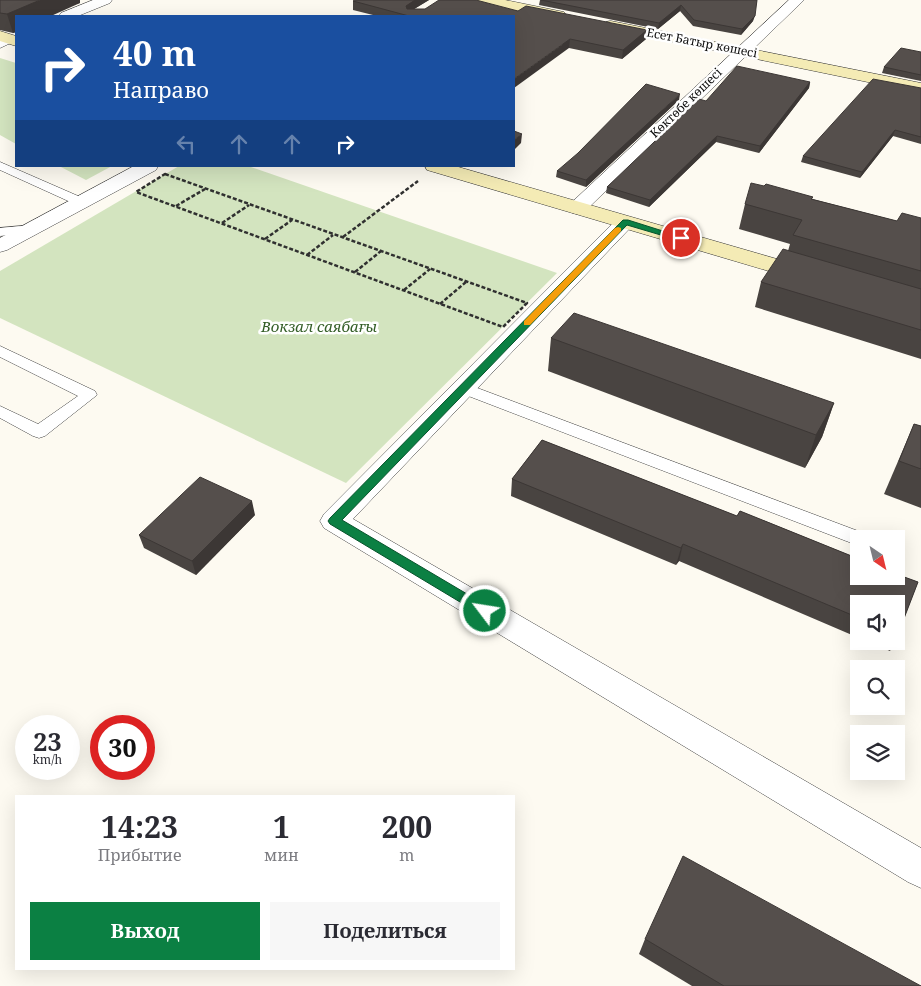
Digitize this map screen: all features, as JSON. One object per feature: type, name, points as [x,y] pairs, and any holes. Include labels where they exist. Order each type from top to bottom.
[{"type":"street","points":[[68,15],[105,0]]},
{"type":"street","points":[[483,0],[569,17]]},
{"type":"street","name":"Көктөбе көшесі","points":[[577,208],[797,0]]},
{"type":"street","name":"Есет Батыр көшесі","points":[[598,23],[921,88]]},
{"type":"street","points":[[0,246],[147,167]]},
{"type":"street","points":[[435,167],[826,280]]},
{"type":"street","points":[[626,222],[334,521],[921,869]]},
{"type":"lane","points":[[0,166],[82,202]]},
{"type":"lane","points":[[0,232],[32,229]]},
{"type":"lane","points":[[0,350],[89,395],[39,432],[0,410]]},
{"type":"lane","points":[[464,388],[850,535]]},
{"type":"path","points":[[343,238],[435,167]]},
{"type":"path","points":[[165,174],[343,238],[527,302],[502,327],[136,192],[165,174]]},
{"type":"path","points":[[176,206],[205,189]]},
{"type":"path","points":[[222,223],[250,204]]},
{"type":"path","points":[[265,239],[292,220]]},
{"type":"path","points":[[306,254],[334,234]]},
{"type":"path","points":[[355,272],[382,251]]},
{"type":"path","points":[[404,290],[430,268]]},
{"type":"path","points":[[440,304],[466,281]]},
{"type":"green space","points":[[0,58],[15,63],[15,143],[0,135]]},
{"type":"green space","points":[[61,167],[110,167],[86,180]]},
{"type":"green space","name":"Вокзал саябағы","points":[[177,167],[251,167],[557,273],[346,483],[0,318],[0,271]]},
{"type":"building","points":[[0,0],[40,0],[7,14],[0,13]]},
{"type":"building","points":[[415,0],[406,6],[407,9],[425,9],[439,0],[476,0],[518,11],[526,6],[647,30],[623,50],[570,39],[515,78],[515,15],[405,15],[353,1]]},
{"type":"building","points":[[541,0],[757,0],[755,16],[742,29],[694,20],[681,5],[659,23]]},
{"type":"building","points":[[901,48],[921,52],[921,75],[884,67]]},
{"type":"building","points":[[737,66],[810,82],[760,146],[717,136],[650,200],[607,187],[699,99],[706,101]]},
{"type":"building","points":[[873,79],[921,88],[921,137],[895,130],[862,172],[803,156]]},
{"type":"building","points":[[646,84],[680,94],[586,180],[557,171],[578,153]]},
{"type":"building","points":[[515,131],[522,134],[515,139]]},
{"type":"building","points":[[751,183],[764,186],[766,184],[813,197],[811,199],[897,221],[902,213],[921,218],[921,271],[793,235],[802,220],[745,204]]},
{"type":"building","points":[[783,249],[921,289],[921,330],[761,282]]},
{"type":"building","points":[[574,313],[834,403],[816,435],[551,338]]},
{"type":"building","points":[[914,424],[921,426],[921,469],[899,461]]},
{"type":"building","points":[[542,440],[737,516],[740,511],[850,555],[850,585],[905,585],[905,577],[918,582],[905,616],[905,595],[850,595],[850,614],[683,544],[681,548],[512,479]]},
{"type":"building","points":[[200,477],[252,501],[192,561],[139,535]]},
{"type":"building","points":[[683,856],[921,986],[724,986],[645,939]]},
{"type":"slow traffic","points":[[527,323],[618,230]]},
{"type":"route","points":[[485,611],[334,521],[626,222],[681,238]]}]
